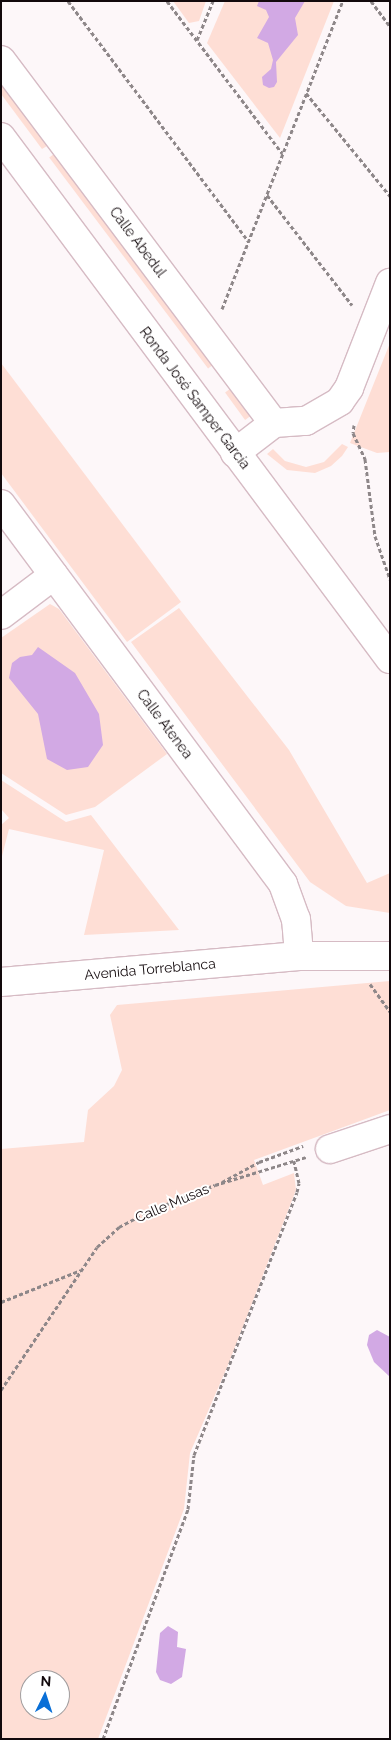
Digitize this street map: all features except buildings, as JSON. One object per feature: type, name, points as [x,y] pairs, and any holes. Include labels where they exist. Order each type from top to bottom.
[{"type":"street","name":"Calle Abedul","points":[[1,60],[274,423]]},
{"type":"street","name":"Ronda José Samper García","points":[[1,137],[390,659]]},
{"type":"street","points":[[235,453],[274,423],[306,421],[340,401],[349,388],[390,284]]},
{"type":"street","name":"Calle Atenea","points":[[1,504],[283,884],[296,919],[299,956]]},
{"type":"street","points":[[1,616],[54,575]]},
{"type":"street","name":"Avenida Torreblanca","points":[[299,956],[390,939]]},
{"type":"street","name":"Avenida Torreblanca","points":[[1,982],[299,956],[390,956]]},
{"type":"street","points":[[330,1150],[390,1129]]},
{"type":"path","points":[[68,1],[248,241]]},
{"type":"path","points":[[167,1],[283,154]]},
{"type":"path","points":[[197,41],[213,1]]},
{"type":"path","points":[[221,311],[343,1]]},
{"type":"path","points":[[371,1],[390,26]]},
{"type":"path","points":[[306,93],[390,196]]},
{"type":"path","points":[[266,195],[356,310]]},
{"type":"path","points":[[352,430],[365,458],[375,536],[390,579]]},
{"type":"path","points":[[366,979],[390,1012]]},
{"type":"path","name":"Calle Musas","points":[[1,1390],[97,1246],[111,1234],[147,1212],[215,1185],[330,1150]]},
{"type":"path","points":[[102,1739],[188,1509],[194,1455],[297,1192],[299,1183],[294,1161]]},
{"type":"path","points":[[1,1302],[81,1270]]},
{"type":"shaded area","points":[[173,1],[206,1],[199,21],[189,23]]},
{"type":"shaded area","points":[[225,1],[334,1],[280,138],[207,43]]},
{"type":"shaded area","points":[[259,1],[305,1],[295,18],[298,35],[276,62],[277,82],[274,87],[269,88],[263,85],[262,77],[271,69],[273,60],[268,43],[257,38],[269,17],[266,10],[257,6]]},
{"type":"shaded area","points":[[1,75],[52,143],[42,149],[1,94]]},
{"type":"shaded area","points":[[58,151],[217,362],[208,368],[49,158]]},
{"type":"shaded area","points":[[390,343],[390,452],[377,453],[350,443]]},
{"type":"shaded area","points":[[1,363],[181,602],[127,642],[1,473]]},
{"type":"shaded area","points":[[234,386],[254,414],[245,420],[225,392]]},
{"type":"shaded area","points":[[342,444],[348,447],[342,456],[331,466],[315,473],[287,470],[267,454],[273,449],[285,461],[306,467],[324,462]]},
{"type":"shaded area","points":[[50,604],[59,609],[167,754],[95,807],[66,815],[1,773],[1,638]]},
{"type":"shaded area","points":[[179,608],[289,750],[367,883],[390,873],[390,913],[346,906],[310,882],[131,642]]},
{"type":"shaded area","points":[[38,647],[75,673],[99,714],[103,745],[88,767],[67,770],[47,759],[38,714],[9,678],[12,663],[20,657],[32,655]]},
{"type":"shaded area","points":[[1,780],[66,822],[91,815],[179,930],[84,935],[104,850],[9,829],[1,860],[1,825],[9,818],[1,809]]},
{"type":"shaded area","points":[[390,981],[390,1110],[254,1160],[263,1185],[294,1173],[296,1190],[228,1365],[190,1453],[184,1509],[98,1739],[1,1739],[1,1149],[84,1142],[88,1110],[114,1086],[122,1070],[110,1015],[117,1005]]},
{"type":"shaded area","points":[[377,1330],[390,1337],[390,1377],[374,1362],[367,1345],[369,1335]]},
{"type":"shaded area","points":[[168,1626],[178,1632],[177,1647],[186,1649],[182,1677],[171,1684],[160,1680],[156,1672],[160,1633]]}]
